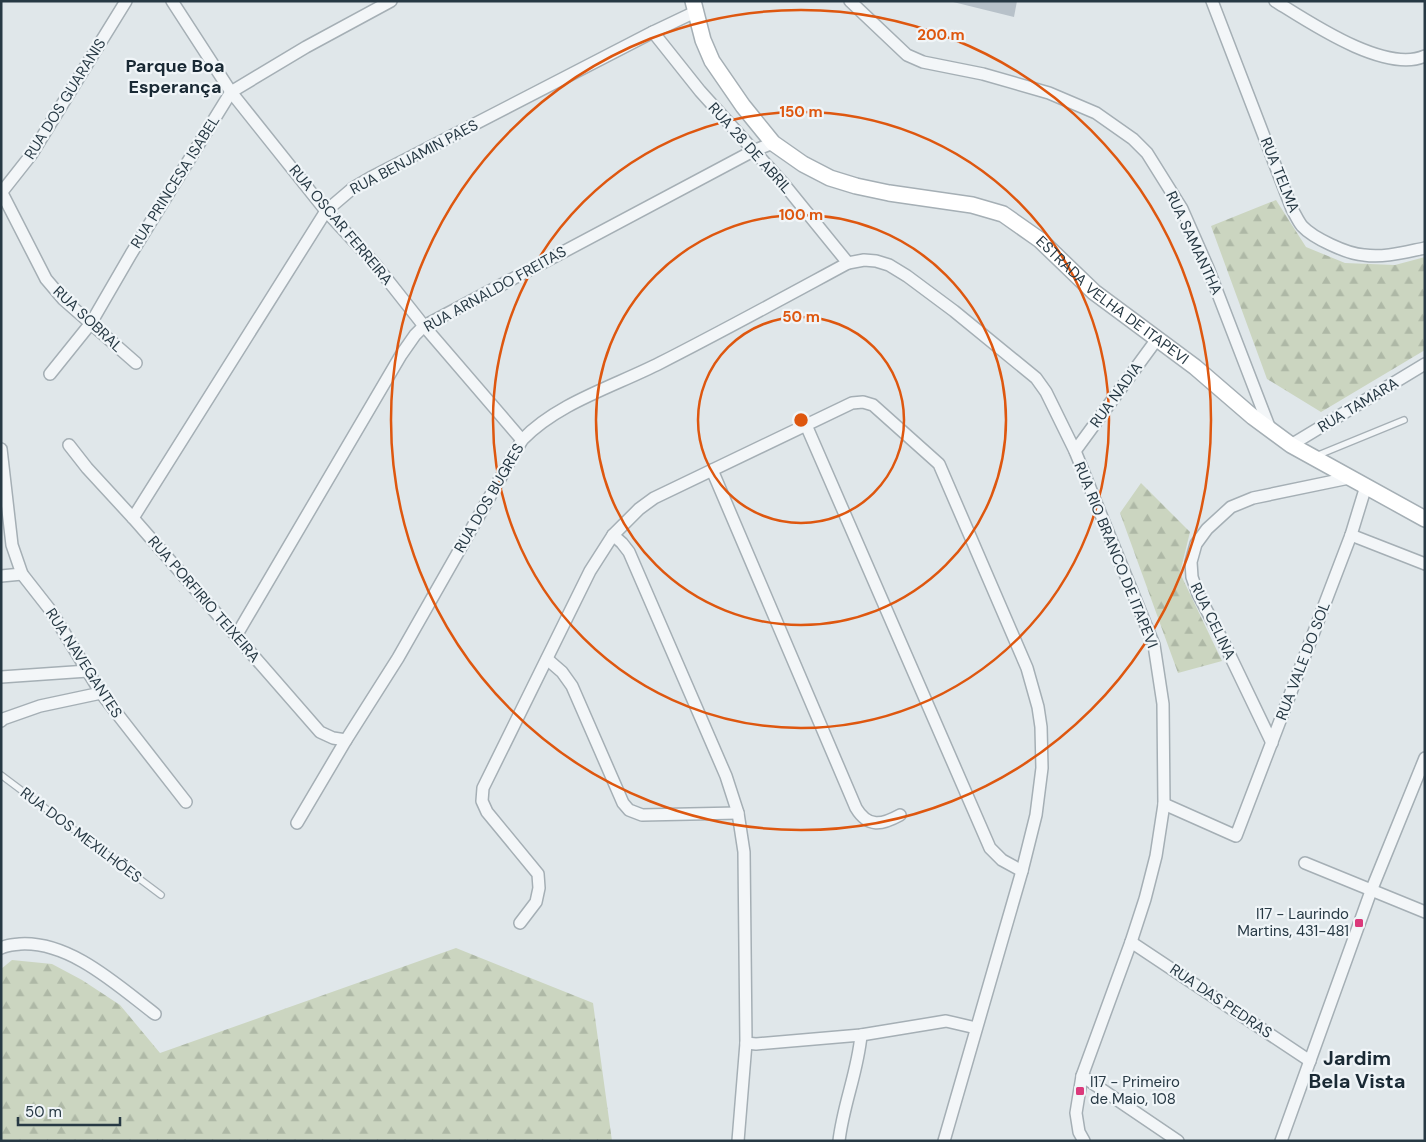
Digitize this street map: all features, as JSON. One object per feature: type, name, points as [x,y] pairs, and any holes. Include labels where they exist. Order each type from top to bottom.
[{"type":"street","name":"RUA DOS GUARANIS","points":[[2,193],[31,155],[126,1]]},
{"type":"street","name":"RUA OSCAR FERREIRA","points":[[172,1],[231,92],[326,211],[376,264],[424,326],[522,440]]},
{"type":"street","name":"RUA PRINCESA ISABEL","points":[[50,374],[91,324],[131,254],[231,92],[306,47],[391,1]]},
{"type":"street","name":"RUA SAMANTHA","points":[[850,1],[907,55],[923,62],[983,74],[1050,93],[1096,113],[1133,139],[1147,153],[1182,209],[1208,268],[1270,431]]},
{"type":"street","name":"RUA TELMA","points":[[1212,1],[1289,202],[1302,226],[1326,243],[1363,255],[1381,255],[1425,248]]},
{"type":"street","points":[[1274,1],[1336,38],[1375,54],[1399,60],[1418,60],[1425,56]]},
{"type":"street","name":"ESTRADA VELHA DE ITAPEVI","points":[[694,7],[703,40],[712,61],[743,106],[774,144],[804,164],[830,178],[864,188],[972,205],[1003,214],[1040,240],[1094,292],[1195,367],[1270,431],[1349,478],[1425,518]]},
{"type":"street","name":"RUA BENJAMIN PAES","points":[[133,518],[326,211],[353,188],[370,178],[653,32],[694,7]]},
{"type":"street","name":"RUA 28 DE ABRIL","points":[[653,32],[700,91],[782,182],[848,263]]},
{"type":"street","name":"RUA ARNALDO FREITAS","points":[[236,636],[401,355],[424,326],[753,151],[774,144]]},
{"type":"street","name":"RUA SOBRAL","points":[[2,193],[46,279],[63,299],[136,363]]},
{"type":"street","name":"RUA RIO BRANCO DE ITAPEVI","points":[[848,263],[864,260],[889,265],[908,276],[1036,378],[1046,392],[1075,451],[1154,645],[1163,704],[1164,804],[1156,856],[1132,942],[1082,1076],[1076,1113],[1079,1132],[1084,1141]]},
{"type":"street","name":"RUA DOS BUGRES","points":[[297,823],[346,740],[398,658],[522,440],[533,428],[570,406],[659,364],[848,263]]},
{"type":"street","name":"RUA NADIA","points":[[1075,451],[1157,339]]},
{"type":"street","name":"RUA TAMARA","points":[[1291,445],[1425,364]]},
{"type":"street","points":[[520,923],[536,902],[539,888],[538,874],[487,812],[484,807],[482,794],[486,782],[597,558],[612,535],[632,515],[654,498],[852,403],[868,403],[877,408],[939,464],[1027,668],[1038,707],[1042,748],[1040,792],[1022,870],[944,1141]]},
{"type":"street","points":[[806,425],[990,848],[1002,860],[1022,870]]},
{"type":"street","name":"RUA PORFIRIO TEIXEIRA","points":[[69,445],[87,468],[320,732],[332,738],[346,740]]},
{"type":"street","name":"RUA NAVEGANTES","points":[[1,450],[12,545],[22,574],[51,611],[101,693],[186,802]]},
{"type":"street","points":[[712,470],[856,808],[867,819],[880,823],[886,823],[900,815]]},
{"type":"street","name":"RUA CELINA","points":[[1272,743],[1198,594],[1192,577],[1191,562],[1196,544],[1218,517],[1231,506],[1253,498],[1349,478]]},
{"type":"street","name":"RUA VALE DO SOL","points":[[1164,804],[1236,836],[1351,534],[1366,486]]},
{"type":"street","points":[[1351,534],[1425,564]]},
{"type":"street","points":[[612,535],[629,552],[726,776],[738,813],[744,852],[746,1043],[738,1141]]},
{"type":"street","points":[[1,576],[22,574]]},
{"type":"street","points":[[547,659],[562,672],[572,686],[623,803],[629,810],[642,815],[738,813]]},
{"type":"street","points":[[1,676],[88,670]]},
{"type":"street","points":[[1,721],[40,706],[101,693]]},
{"type":"street","points":[[1281,1141],[1371,891],[1425,758]]},
{"type":"street","points":[[1305,863],[1425,912]]},
{"type":"street","name":"RUA DAS PEDRAS","points":[[1132,942],[1310,1061]]},
{"type":"street","points":[[1,948],[7,945],[27,944],[47,946],[64,951],[115,983],[155,1014]]},
{"type":"street","points":[[746,1043],[756,1044],[861,1035],[946,1021],[976,1028]]},
{"type":"street","points":[[839,1141],[844,1112],[860,1048],[861,1035]]},
{"type":"street","points":[[1082,1076],[1178,1141]]},
{"type":"lane","points":[[1313,457],[1404,420]]},
{"type":"lane","name":"RUA DOS MEXILHÕES","points":[[1,775],[161,895]]},
{"type":"green space","points":[[1276,200],[1306,247],[1345,263],[1395,265],[1425,257],[1425,350],[1321,412],[1267,379],[1211,226]]},
{"type":"green space","points":[[1141,483],[1190,532],[1180,573],[1222,661],[1178,673],[1120,513]]},
{"type":"green space","points":[[456,948],[593,1003],[612,1141],[1,1141],[1,969],[12,960],[52,964],[82,980],[120,1005],[160,1053]]},
{"type":"building","points":[[949,1],[1017,1],[1014,17]]},
{"type":"place","name":"I17 - Laurindo Martins, 431-481","points":[[1359,923]]},
{"type":"place","name":"I17 - Primeiro de Maio, 108","points":[[1080,1091]]},
{"type":"district","name":"Parque Boa Esperança","points":[[175,76]]},
{"type":"district","name":"Jardim Bela Vista","points":[[1357,1070]]}]
